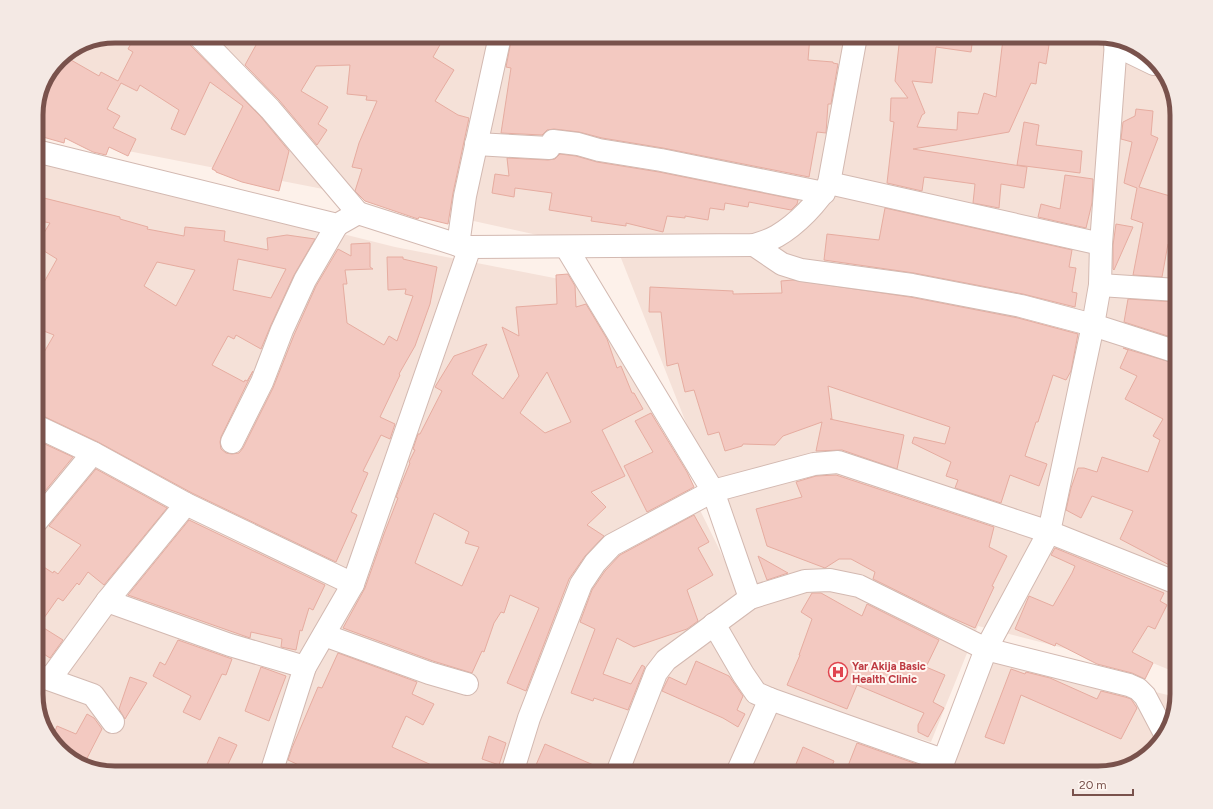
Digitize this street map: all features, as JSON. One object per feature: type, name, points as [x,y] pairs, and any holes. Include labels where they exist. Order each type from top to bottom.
[{"type":"street","points":[[206,43],[270,109],[358,213],[464,246],[566,247],[754,246],[777,237],[798,220],[826,188],[855,43]]},
{"type":"street","points":[[274,766],[307,675],[324,634],[353,584],[464,246],[465,196],[498,43]]},
{"type":"street","points":[[941,766],[986,649],[1049,532],[1093,325],[1100,285],[1101,244],[1116,45]]},
{"type":"street","points":[[1127,49],[1139,55]]},
{"type":"street","points":[[476,144],[548,148],[553,141],[826,188],[1101,244]]},
{"type":"street","points":[[43,152],[337,225]]},
{"type":"street","points":[[232,442],[262,382],[282,330],[305,280],[337,225],[358,213]]},
{"type":"street","points":[[754,246],[782,264],[802,270],[966,294],[1021,306],[1093,325],[1170,350]]},
{"type":"street","points":[[566,247],[713,491],[750,598]]},
{"type":"street","points":[[1100,285],[1170,290]]},
{"type":"street","points":[[43,429],[93,453],[186,504],[353,584]]},
{"type":"street","points":[[43,514],[93,453]]},
{"type":"street","points":[[514,766],[529,718],[581,584],[594,563],[612,545],[713,491],[814,464],[838,462],[1049,532],[1170,581]]},
{"type":"street","points":[[113,722],[93,695],[43,677],[186,504]]},
{"type":"street","points":[[621,766],[656,673],[666,660],[750,598],[805,581],[830,580],[859,586],[986,649],[1129,685],[1138,689],[1145,696],[1162,728]]},
{"type":"street","points":[[107,601],[230,645],[307,675]]},
{"type":"street","points":[[714,624],[743,674],[756,693],[938,766]]},
{"type":"street","points":[[324,634],[429,674],[468,684]]},
{"type":"street","points":[[283,766],[307,675]]},
{"type":"street","points":[[740,766],[770,699]]},
{"type":"shaded area","points":[[115,43],[1098,43],[1116,45],[1130,50],[1152,68],[1163,83],[1168,97],[1170,115],[1170,670],[1148,661],[1079,652],[978,626],[931,742],[758,690],[722,626],[756,600],[619,253],[369,198],[43,134],[43,111],[45,97],[50,83],[55,75],[64,64],[75,55],[97,45]]},
{"type":"shaded area","points":[[43,159],[395,247],[590,285],[743,598],[706,625],[755,702],[928,754],[924,766],[115,766],[97,764],[75,754],[64,745],[53,730],[44,708],[43,698]]},
{"type":"shaded area","points":[[986,651],[1170,696],[1169,708],[1163,726],[1158,734],[1142,751],[1116,764],[1098,766],[942,766]]},
{"type":"building","points":[[131,43],[189,43],[261,117],[289,151],[279,191],[242,182],[212,169],[243,106],[210,82],[185,135],[171,129],[179,110],[140,85],[137,91],[121,83],[107,109],[120,116],[113,128],[136,139],[128,156],[109,147],[106,155],[93,152],[65,138],[64,143],[43,137],[43,111],[45,97],[50,83],[64,64],[70,59],[99,76],[101,72],[118,81],[133,52],[128,49]]},
{"type":"building","points":[[257,43],[441,43],[433,57],[454,70],[435,101],[458,115],[469,118],[448,224],[419,217],[418,219],[365,201],[355,191],[362,169],[352,167],[359,143],[377,101],[366,100],[367,96],[347,94],[350,65],[316,66],[301,91],[328,107],[318,124],[327,130],[317,145],[279,100],[245,65]]},
{"type":"building","points":[[511,43],[809,43],[808,60],[833,62],[838,64],[831,104],[828,104],[826,133],[817,132],[809,177],[663,148],[602,138],[579,132],[554,129],[547,130],[542,135],[501,133],[511,68],[506,67]]},
{"type":"building","points":[[899,43],[972,43],[971,52],[936,47],[932,83],[912,81],[925,113],[922,115],[917,127],[957,130],[958,112],[978,114],[984,93],[996,97],[1003,43],[1034,43],[1049,45],[1046,64],[1039,62],[1036,84],[1031,83],[1009,132],[913,149],[1027,167],[1024,188],[1001,184],[999,208],[973,203],[975,184],[924,177],[922,191],[887,183],[894,122],[890,121],[891,98],[908,98],[895,81]]},
{"type":"building","points":[[1136,109],[1153,111],[1151,135],[1158,138],[1139,187],[1170,196],[1170,244],[1168,244],[1162,277],[1133,275],[1143,223],[1131,219],[1137,188],[1124,183],[1132,142],[1121,139],[1123,122],[1135,116]]},
{"type":"building","points":[[1024,122],[1039,125],[1036,145],[1082,151],[1080,173],[1017,165]]},
{"type":"building","points":[[560,154],[798,200],[797,204],[791,210],[749,202],[748,207],[725,203],[724,210],[710,208],[708,220],[685,216],[685,218],[667,216],[663,232],[626,223],[626,226],[591,221],[592,217],[549,210],[552,193],[515,188],[514,197],[492,193],[495,174],[509,176],[507,158],[548,160],[555,159]]},
{"type":"building","points":[[1065,175],[1093,179],[1092,203],[1086,228],[1038,217],[1041,204],[1060,209]]},
{"type":"building","points":[[43,198],[120,217],[120,219],[148,227],[147,229],[184,236],[185,227],[225,231],[224,241],[268,250],[267,238],[287,235],[315,239],[294,275],[261,349],[236,335],[234,339],[228,336],[212,365],[244,382],[245,380],[247,381],[253,371],[221,437],[221,449],[226,453],[232,454],[239,453],[243,448],[273,388],[294,335],[316,286],[338,249],[351,256],[351,244],[370,243],[370,267],[373,269],[345,270],[347,284],[343,284],[347,323],[384,345],[389,336],[397,341],[413,296],[405,294],[406,289],[388,290],[387,257],[403,257],[403,259],[437,267],[430,304],[415,346],[399,374],[400,375],[380,417],[395,424],[390,439],[381,435],[363,471],[368,473],[351,512],[357,515],[336,562],[192,493],[98,442],[43,416],[43,354],[54,335],[43,331],[43,284],[57,259],[43,250],[43,234],[50,223],[43,222]],"holes":[[[238,259],[286,269],[271,298],[233,290]],[[157,262],[195,270],[176,306],[144,286]]]},
{"type":"building","points":[[885,208],[1072,250],[1069,267],[1076,268],[1072,292],[1077,293],[1075,307],[1023,294],[914,273],[824,260],[827,234],[879,240]]},
{"type":"building","points":[[1116,224],[1133,227],[1114,270],[1113,245]]},
{"type":"building","points":[[568,274],[575,286],[576,307],[586,304],[607,339],[617,368],[621,366],[632,393],[634,393],[643,409],[602,430],[625,476],[591,492],[606,507],[587,525],[604,536],[585,556],[569,579],[526,691],[507,683],[539,608],[510,595],[504,613],[501,612],[494,623],[484,652],[482,651],[472,673],[433,661],[343,628],[365,588],[398,498],[396,497],[415,450],[413,449],[418,434],[420,434],[442,391],[435,387],[454,356],[487,344],[472,374],[503,399],[519,376],[502,327],[519,336],[516,307],[557,304],[556,275]],"holes":[[[547,372],[571,422],[545,433],[520,413]],[[434,513],[469,532],[465,543],[479,547],[462,586],[415,563]]]},
{"type":"building","points":[[793,280],[910,297],[1018,318],[1078,334],[1071,371],[1066,380],[1053,375],[1025,456],[1047,464],[1039,486],[1010,475],[1001,503],[955,488],[958,480],[946,476],[951,462],[912,443],[914,437],[945,444],[950,427],[828,386],[832,419],[830,419],[904,435],[897,469],[842,450],[816,451],[822,422],[783,436],[775,445],[743,444],[742,446],[725,451],[719,432],[708,435],[694,390],[685,392],[678,363],[667,366],[661,312],[649,312],[650,287],[733,291],[733,294],[782,293],[781,281]]},
{"type":"building","points":[[1128,299],[1170,302],[1170,337],[1124,322]]},
{"type":"building","points":[[1123,348],[1170,362],[1170,565],[1120,539],[1133,511],[1092,496],[1081,518],[1066,510],[1071,488],[1078,468],[1084,468],[1097,472],[1102,457],[1148,472],[1160,440],[1153,436],[1163,419],[1125,399],[1137,376],[1120,368],[1128,350]]},
{"type":"building","points":[[651,413],[687,472],[694,487],[647,512],[624,466],[653,452],[635,421]]},
{"type":"building","points":[[43,443],[73,457],[43,493]]},
{"type":"building","points":[[96,469],[167,508],[104,585],[88,572],[79,585],[77,583],[63,601],[58,598],[43,619],[43,567],[53,573],[54,571],[58,574],[81,545],[49,526]]},
{"type":"building","points":[[836,475],[994,527],[989,547],[1007,556],[992,586],[994,587],[975,628],[873,579],[875,572],[851,559],[839,559],[825,568],[767,546],[756,509],[802,497],[796,482],[816,476]]},
{"type":"building","points":[[694,515],[709,542],[698,548],[713,575],[687,590],[698,621],[687,629],[634,647],[617,638],[603,674],[631,684],[642,665],[645,667],[628,710],[594,698],[593,701],[571,693],[595,629],[580,622],[592,590],[605,571],[620,555]]},
{"type":"building","points":[[189,520],[325,585],[313,610],[309,608],[302,631],[300,630],[296,650],[281,647],[282,639],[251,632],[250,638],[128,595]]},
{"type":"building","points":[[1055,548],[1164,593],[1160,601],[1167,605],[1155,629],[1148,626],[1132,652],[1153,663],[1145,679],[1132,673],[1097,664],[1056,643],[1055,646],[1015,629],[1029,596],[1053,606],[1072,573],[1075,566],[1051,555]]},
{"type":"building","points":[[758,556],[788,573],[767,580]]},
{"type":"building","points":[[812,593],[821,593],[862,616],[867,604],[939,640],[926,667],[945,675],[933,702],[944,708],[928,737],[918,732],[918,725],[924,713],[857,685],[847,709],[787,685],[800,655],[812,619],[801,612]]},
{"type":"building","points":[[43,628],[63,640],[50,658],[43,654]]},
{"type":"building","points":[[178,640],[232,659],[226,675],[222,674],[200,720],[183,712],[191,696],[153,676],[160,662],[165,665]]},
{"type":"building","points":[[338,653],[417,682],[412,694],[434,704],[423,725],[406,716],[392,747],[434,766],[301,766],[288,760],[318,687],[322,688]]},
{"type":"building","points":[[696,661],[729,676],[743,696],[737,710],[745,714],[738,727],[723,718],[662,691],[669,677],[686,685]]},
{"type":"building","points":[[261,667],[286,676],[269,721],[245,711]]},
{"type":"building","points":[[1011,669],[1025,674],[1026,672],[1050,678],[1097,699],[1101,691],[1125,697],[1131,699],[1137,708],[1121,739],[1021,695],[1004,744],[985,737]]},
{"type":"building","points":[[130,677],[147,683],[125,719],[119,709]]},
{"type":"building","points":[[87,714],[94,718],[102,729],[86,759],[71,751],[64,745],[55,732],[57,726],[76,734]]},
{"type":"building","points":[[489,736],[506,743],[499,765],[482,759]]},
{"type":"building","points":[[219,737],[237,745],[227,766],[206,766]]},
{"type":"building","points":[[857,743],[922,766],[848,766]]},
{"type":"building","points":[[545,744],[596,766],[538,766],[536,765]]},
{"type":"building","points":[[803,747],[834,761],[832,766],[801,766],[796,764]]},
{"type":"place","name":"Yar Akija Basic Health Clinic","points":[[838,672]]}]
